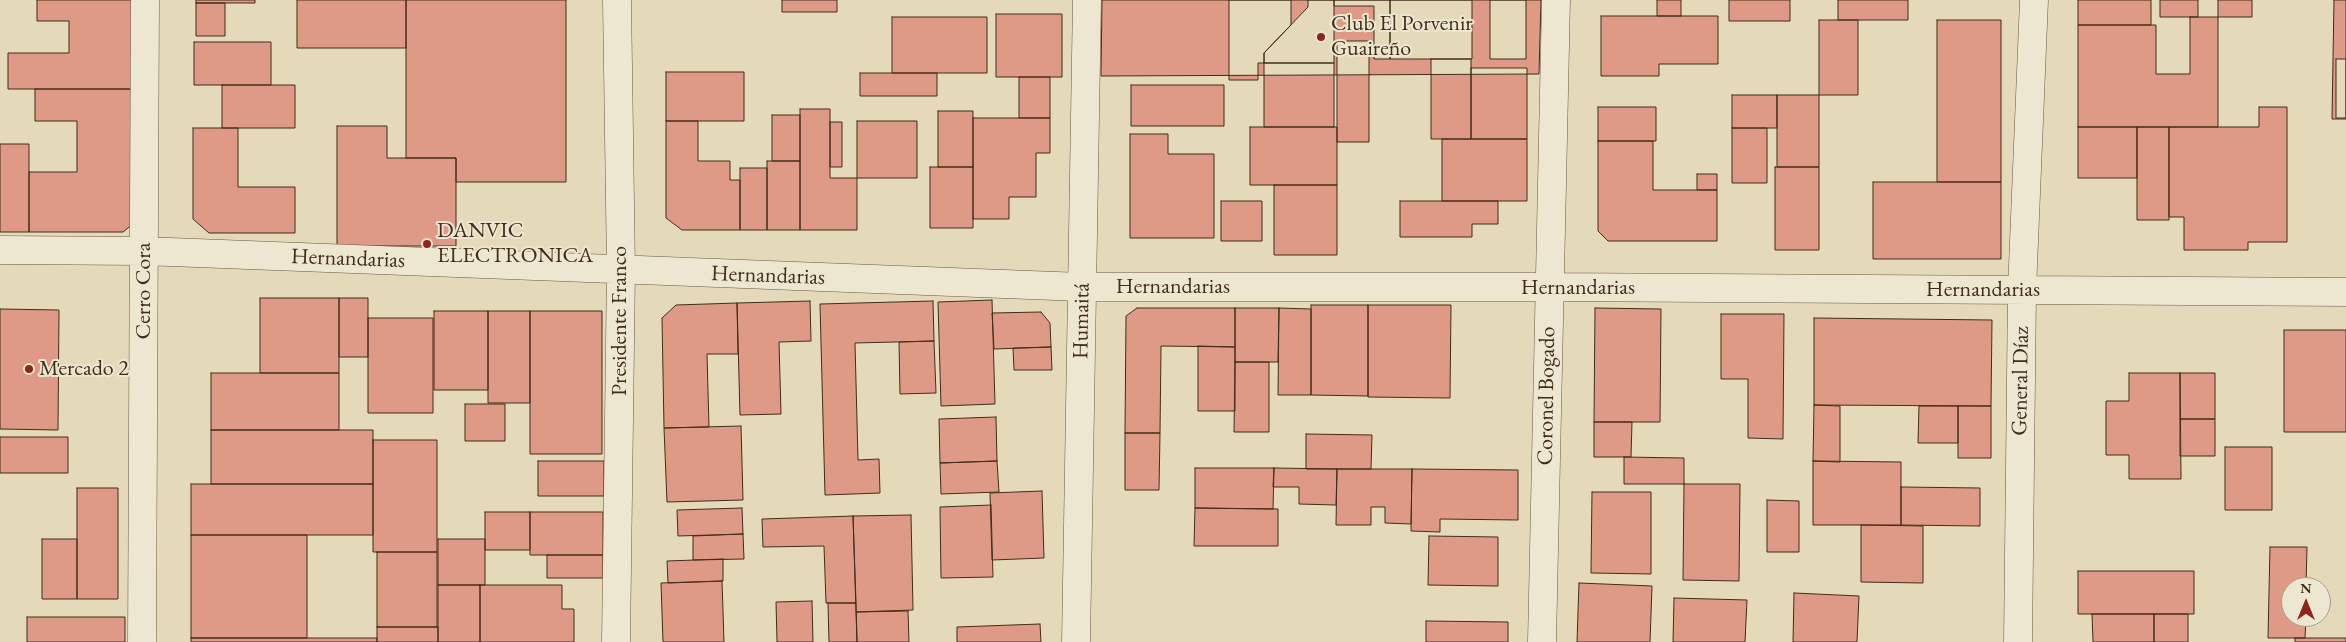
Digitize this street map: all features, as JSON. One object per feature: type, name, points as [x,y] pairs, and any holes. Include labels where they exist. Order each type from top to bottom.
[{"type":"street","name":"Cerro Cora","points":[[142,642],[145,0]]},
{"type":"street","name":"Presidente Franco","points":[[616,642],[621,270],[617,0]]},
{"type":"street","name":"Humaitá","points":[[1076,642],[1087,0]]},
{"type":"street","name":"Coronel Bogado","points":[[1542,642],[1556,0]]},
{"type":"street","name":"General Díaz","points":[[2018,642],[2022,290],[2034,0]]},
{"type":"street","name":"Hernandarias","points":[[0,250],[144,251],[1082,287],[1550,287],[2346,292]]},
{"type":"building","points":[[37,0],[134,0],[134,89],[8,89],[8,53],[69,53],[69,21],[37,21]]},
{"type":"building","points":[[196,0],[255,0],[255,3],[196,3]]},
{"type":"building","points":[[297,0],[406,0],[406,48],[297,48]]},
{"type":"building","points":[[406,0],[566,0],[566,182],[456,182],[456,158],[406,158]]},
{"type":"building","points":[[782,0],[837,0],[837,12],[782,12]]},
{"type":"building","name":"Club El Porvenir Guaireño","points":[[1102,0],[1541,0],[1539,74],[1101,76]]},
{"type":"building","points":[[1229,0],[1291,0],[1291,25],[1264,53],[1264,63],[1258,63],[1258,80],[1229,80]]},
{"type":"building","points":[[1308,0],[1334,0],[1334,63],[1264,63],[1264,53],[1308,7]]},
{"type":"building","points":[[1334,0],[1390,0],[1390,59],[1374,59],[1374,6],[1334,6]]},
{"type":"building","points":[[1390,0],[1472,0],[1472,59],[1390,59]]},
{"type":"building","points":[[1490,0],[1526,0],[1526,59],[1490,59]]},
{"type":"building","points":[[1657,0],[1681,0],[1681,16],[1657,16]]},
{"type":"building","points":[[1729,0],[1790,0],[1790,21],[1729,21]]},
{"type":"building","points":[[1838,0],[1908,0],[1908,20],[1838,20]]},
{"type":"building","points":[[2078,0],[2151,0],[2151,25],[2078,25]]},
{"type":"building","points":[[2160,0],[2198,0],[2198,17],[2160,17]]},
{"type":"building","points":[[2218,0],[2252,0],[2252,17],[2218,17]]},
{"type":"building","points":[[2334,0],[2346,0],[2346,119],[2332,119]]},
{"type":"building","points":[[196,3],[225,3],[225,36],[196,36]]},
{"type":"building","points":[[996,14],[1062,14],[1062,77],[996,77]]},
{"type":"building","points":[[1601,16],[1718,16],[1718,64],[1659,64],[1659,76],[1601,76]]},
{"type":"building","points":[[892,17],[987,17],[987,73],[892,73]]},
{"type":"building","points":[[2190,17],[2218,17],[2218,127],[2078,127],[2078,25],[2156,25],[2156,74],[2190,74]]},
{"type":"building","points":[[1819,20],[1858,20],[1858,95],[1819,95]]},
{"type":"building","points":[[1937,20],[2001,20],[2001,182],[1937,182]]},
{"type":"building","points":[[1337,41],[1369,41],[1369,142],[1337,142]]},
{"type":"building","points":[[194,42],[271,42],[271,85],[194,85]]},
{"type":"building","points":[[1431,59],[1471,59],[1471,139],[1431,139]]},
{"type":"building","points":[[2336,59],[2346,59],[2346,118],[2336,118]]},
{"type":"building","points":[[1264,63],[1334,63],[1334,127],[1264,127]]},
{"type":"building","points":[[1471,68],[1527,68],[1527,139],[1471,139]]},
{"type":"building","points":[[666,72],[744,72],[744,121],[666,121]]},
{"type":"building","points":[[860,73],[937,73],[937,96],[860,96]]},
{"type":"building","points":[[1019,77],[1050,77],[1050,118],[1019,118]]},
{"type":"building","points":[[222,85],[295,85],[295,128],[222,128]]},
{"type":"building","points":[[1131,85],[1224,85],[1224,126],[1131,126]]},
{"type":"building","points":[[35,89],[134,89],[134,223],[123,232],[29,232],[29,172],[77,172],[77,121],[35,121]]},
{"type":"building","points":[[1732,95],[1777,95],[1777,128],[1732,128]]},
{"type":"building","points":[[1777,95],[1819,95],[1819,167],[1777,167]]},
{"type":"building","points":[[1598,107],[1656,107],[1656,141],[1598,141]]},
{"type":"building","points":[[2259,107],[2287,107],[2287,242],[2248,242],[2248,250],[2184,250],[2184,217],[2169,217],[2169,127],[2259,127]]},
{"type":"building","points":[[800,109],[830,109],[830,178],[857,178],[857,230],[800,230]]},
{"type":"building","points":[[938,111],[973,111],[973,167],[938,167]]},
{"type":"building","points":[[772,115],[800,115],[800,161],[772,161]]},
{"type":"building","points":[[973,118],[1050,118],[1050,153],[1036,153],[1036,197],[1009,197],[1009,219],[973,219]]},
{"type":"building","points":[[666,121],[698,121],[698,161],[730,161],[730,180],[740,180],[740,230],[682,230],[666,218]]},
{"type":"building","points":[[857,121],[917,121],[917,178],[857,178]]},
{"type":"building","points":[[830,122],[842,122],[842,167],[830,167]]},
{"type":"building","points":[[337,126],[387,126],[387,158],[456,158],[456,246],[337,246]]},
{"type":"building","points":[[1250,127],[1337,127],[1337,185],[1250,185]]},
{"type":"building","points":[[2078,127],[2137,127],[2137,178],[2078,178]]},
{"type":"building","points":[[2137,127],[2169,127],[2169,220],[2137,220]]},
{"type":"building","points":[[193,128],[238,128],[238,187],[295,187],[295,233],[209,233],[193,219]]},
{"type":"building","points":[[1732,128],[1767,128],[1767,183],[1732,183]]},
{"type":"building","points":[[1130,134],[1168,134],[1168,154],[1214,154],[1214,238],[1130,238]]},
{"type":"building","points":[[1442,139],[1527,139],[1527,201],[1442,201]]},
{"type":"building","points":[[1598,141],[1653,141],[1653,190],[1717,190],[1717,241],[1608,241],[1598,231]]},
{"type":"building","points":[[0,144],[29,144],[29,232],[0,232]]},
{"type":"building","points":[[767,161],[800,161],[800,230],[767,230]]},
{"type":"building","points":[[930,167],[973,167],[973,228],[930,228]]},
{"type":"building","points":[[1775,167],[1819,167],[1819,250],[1775,250]]},
{"type":"building","points":[[740,168],[767,168],[767,230],[740,230]]},
{"type":"building","points":[[1697,174],[1717,174],[1717,190],[1697,190]]},
{"type":"building","points":[[1873,182],[2001,182],[2001,259],[1873,259]]},
{"type":"building","points":[[1274,185],[1337,185],[1337,255],[1274,255]]},
{"type":"building","points":[[1221,201],[1262,201],[1262,241],[1221,241]]},
{"type":"building","points":[[1400,201],[1498,201],[1498,224],[1472,224],[1472,237],[1400,237]]},
{"type":"building","points":[[260,298],[339,298],[339,373],[260,373]]},
{"type":"building","points":[[339,298],[368,298],[368,357],[339,357]]},
{"type":"building","points":[[992,300],[995,404],[941,406],[938,302]]},
{"type":"building","points":[[810,301],[811,341],[779,342],[781,414],[740,415],[737,303]]},
{"type":"building","points":[[933,301],[934,341],[855,343],[858,460],[879,459],[880,493],[825,495],[820,304]]},
{"type":"building","points":[[737,303],[738,354],[707,354],[709,427],[664,428],[662,318],[676,305]]},
{"type":"building","points":[[1311,305],[1368,305],[1368,396],[1311,395]]},
{"type":"building","points":[[1368,305],[1451,305],[1450,398],[1368,397]]},
{"type":"building","points":[[1137,308],[1235,308],[1235,347],[1161,346],[1160,433],[1125,433],[1126,316]]},
{"type":"building","points":[[1235,308],[1279,308],[1278,362],[1235,362]]},
{"type":"building","points":[[1279,308],[1311,309],[1311,395],[1278,395]]},
{"type":"building","points":[[1595,308],[1661,309],[1660,422],[1594,422]]},
{"type":"building","name":"Mercado 2","points":[[0,309],[59,310],[58,430],[0,429]]},
{"type":"building","points":[[434,311],[488,311],[488,390],[434,390]]},
{"type":"building","points":[[488,311],[530,311],[530,403],[488,403]]},
{"type":"building","points":[[530,311],[602,311],[602,454],[530,454]]},
{"type":"building","points":[[1041,312],[1050,323],[1051,347],[994,349],[992,313]]},
{"type":"building","points":[[1721,314],[1784,314],[1783,439],[1748,438],[1748,379],[1721,379]]},
{"type":"building","points":[[368,318],[433,318],[433,413],[368,413]]},
{"type":"building","points":[[1814,318],[1992,320],[1991,406],[1814,405]]},
{"type":"building","points":[[2284,330],[2346,330],[2346,432],[2284,432]]},
{"type":"building","points":[[934,341],[936,393],[900,394],[899,342]]},
{"type":"building","points":[[1198,346],[1235,347],[1235,411],[1198,411]]},
{"type":"building","points":[[1051,347],[1052,370],[1014,370],[1013,348]]},
{"type":"building","points":[[1235,362],[1269,362],[1269,432],[1234,432]]},
{"type":"building","points":[[211,373],[339,373],[339,430],[211,430]]},
{"type":"building","points":[[2129,373],[2180,373],[2181,479],[2129,479],[2129,455],[2106,455],[2106,401],[2129,401]]},
{"type":"building","points":[[2180,373],[2215,373],[2215,419],[2180,419]]},
{"type":"building","points":[[465,404],[505,404],[505,441],[465,441]]},
{"type":"building","points":[[1814,405],[1840,406],[1840,462],[1813,461]]},
{"type":"building","points":[[1919,406],[1958,406],[1958,443],[1918,443]]},
{"type":"building","points":[[1958,406],[1991,406],[1991,458],[1958,458]]},
{"type":"building","points":[[996,417],[997,461],[940,463],[939,419]]},
{"type":"building","points":[[2180,419],[2215,419],[2215,456],[2180,456]]},
{"type":"building","points":[[1594,422],[1632,422],[1631,457],[1594,457]]},
{"type":"building","points":[[741,426],[743,500],[667,502],[664,428]]},
{"type":"building","points":[[211,430],[373,430],[373,484],[211,484]]},
{"type":"building","points":[[1125,433],[1160,433],[1159,490],[1125,490]]},
{"type":"building","points":[[1306,434],[1372,435],[1371,469],[1306,469]]},
{"type":"building","points":[[0,437],[68,437],[68,473],[0,473]]},
{"type":"building","points":[[373,440],[437,440],[437,552],[373,552]]},
{"type":"building","points":[[2225,447],[2272,447],[2272,510],[2225,510]]},
{"type":"building","points":[[1624,457],[1684,458],[1684,484],[1624,484]]},
{"type":"building","points":[[538,461],[604,461],[604,496],[538,496]]},
{"type":"building","points":[[997,461],[999,492],[941,494],[940,463]]},
{"type":"building","points":[[1813,461],[1901,462],[1901,525],[1813,525]]},
{"type":"building","points":[[1195,468],[1274,468],[1273,509],[1195,508]]},
{"type":"building","points":[[1274,468],[1337,469],[1336,505],[1299,504],[1299,487],[1273,487]]},
{"type":"building","points":[[1337,469],[1412,469],[1411,524],[1385,523],[1385,507],[1371,507],[1371,525],[1336,525]]},
{"type":"building","points":[[1412,469],[1518,470],[1518,520],[1440,519],[1440,532],[1411,531]]},
{"type":"building","points":[[191,484],[373,484],[373,535],[191,535]]},
{"type":"building","points":[[1684,484],[1740,484],[1739,581],[1683,580]]},
{"type":"building","points":[[1901,487],[1980,488],[1980,526],[1901,525]]},
{"type":"building","points":[[77,488],[118,488],[118,599],[77,599]]},
{"type":"building","points":[[1042,491],[1044,558],[992,560],[990,493]]},
{"type":"building","points":[[1592,492],[1651,492],[1651,574],[1591,573]]},
{"type":"building","points":[[1767,500],[1799,501],[1799,552],[1767,552]]},
{"type":"building","points":[[991,505],[993,577],[941,578],[940,507]]},
{"type":"building","points":[[742,508],[743,534],[678,536],[677,510]]},
{"type":"building","points":[[1195,508],[1278,509],[1278,546],[1194,546]]},
{"type":"building","points":[[485,512],[530,512],[530,550],[485,550]]},
{"type":"building","points":[[530,512],[603,512],[603,555],[530,555]]},
{"type":"building","points":[[911,515],[913,610],[856,612],[853,516]]},
{"type":"building","points":[[853,516],[856,603],[826,603],[824,546],[763,547],[762,519]]},
{"type":"building","points":[[1861,525],[1923,526],[1923,583],[1861,582]]},
{"type":"building","points":[[743,534],[744,559],[693,560],[693,536]]},
{"type":"building","points":[[191,535],[307,535],[307,638],[191,638]]},
{"type":"building","points":[[1429,536],[1498,537],[1498,586],[1428,585]]},
{"type":"building","points":[[42,539],[77,539],[77,599],[42,599]]},
{"type":"building","points":[[438,539],[485,539],[485,585],[438,585]]},
{"type":"building","points":[[2270,547],[2307,547],[2306,577],[2281,577],[2281,627],[2306,627],[2305,638],[2268,638]]},
{"type":"building","points":[[377,552],[437,552],[437,627],[377,627]]},
{"type":"building","points":[[547,555],[603,555],[603,578],[547,578]]},
{"type":"building","points":[[723,559],[723,581],[668,583],[667,561]]},
{"type":"building","points":[[2078,571],[2194,571],[2194,614],[2078,614]]},
{"type":"building","points":[[722,581],[724,642],[663,642],[661,583]]},
{"type":"building","points":[[1579,583],[1652,586],[1650,642],[1577,642]]},
{"type":"building","points":[[438,585],[480,585],[480,642],[438,642]]},
{"type":"building","points":[[480,585],[562,585],[562,609],[574,609],[574,642],[480,642]]},
{"type":"building","points":[[1794,593],[1859,596],[1857,642],[1793,642]]},
{"type":"building","points":[[1674,598],[1747,600],[1745,642],[1673,642]]},
{"type":"building","points":[[812,601],[813,642],[777,642],[776,602]]},
{"type":"building","points":[[828,603],[856,603],[857,642],[829,642]]},
{"type":"building","points":[[908,611],[909,642],[857,642],[856,612]]},
{"type":"building","points":[[2092,614],[2154,614],[2154,642],[2093,642]]},
{"type":"building","points":[[2154,614],[2188,614],[2188,642],[2154,642]]},
{"type":"building","points":[[27,617],[125,617],[125,642],[27,642]]},
{"type":"building","points":[[1426,621],[1508,622],[1508,642],[1426,642]]},
{"type":"building","points":[[1040,624],[1041,642],[957,642],[957,627]]},
{"type":"building","points":[[377,627],[438,627],[438,642],[377,642]]},
{"type":"building","points":[[191,638],[377,638],[377,642],[191,642]]},
{"type":"building","points":[[2295,638],[2346,638],[2346,642],[2295,642]]},
{"type":"place","name":"Club El Porvenir Guaireño","points":[[1321,37]]},
{"type":"place","name":"DANVIC ELECTRONICA","points":[[427,244]]},
{"type":"place","name":"Mercado 2","points":[[29,369]]}]
